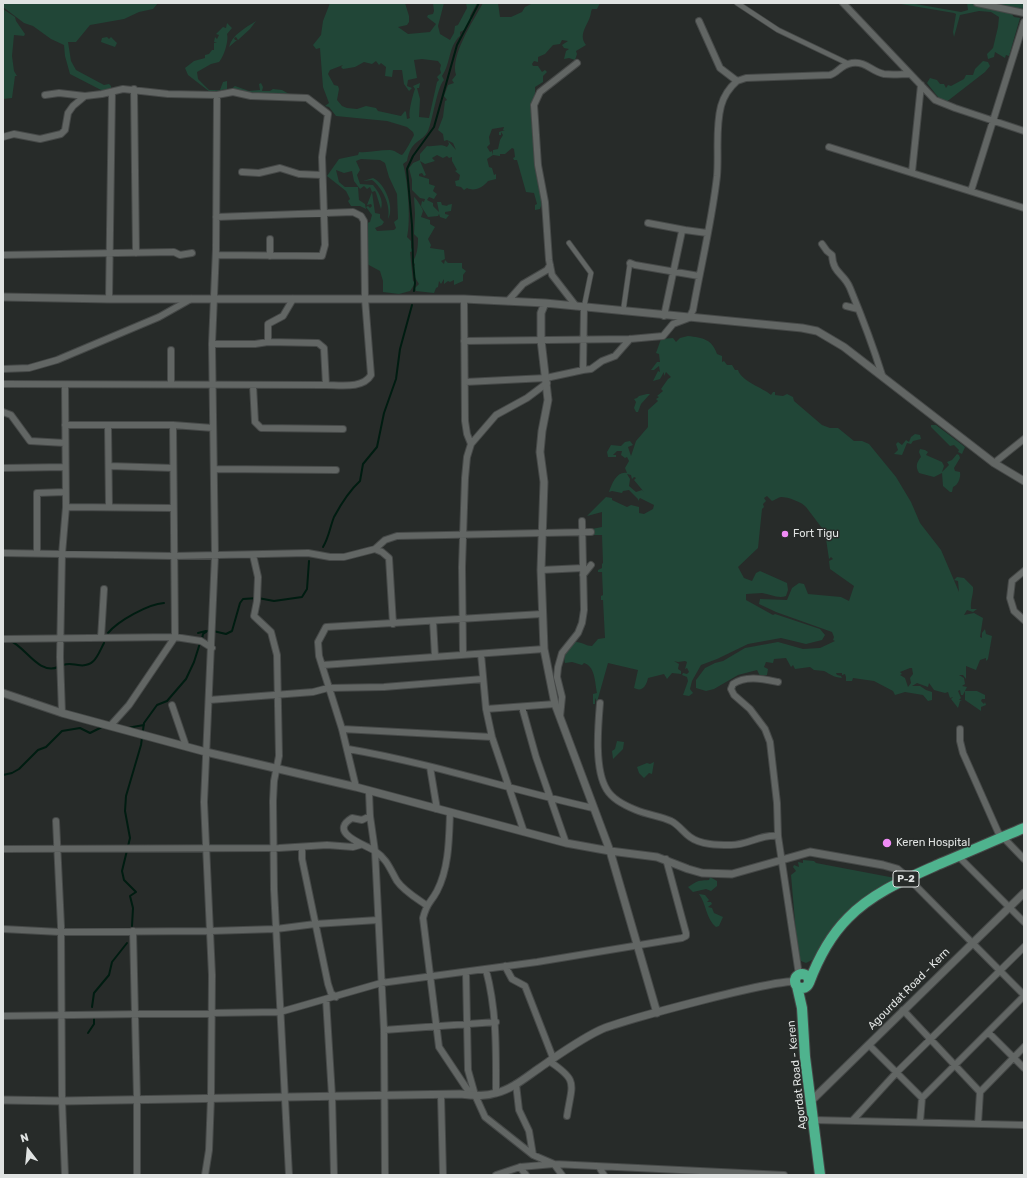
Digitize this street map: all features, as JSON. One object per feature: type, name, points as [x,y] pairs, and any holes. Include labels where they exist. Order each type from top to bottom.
[{"type":"highway","name":"Agordat Road - Keren","points":[[820,1174],[805,1057],[802,1008],[815,966],[835,933],[848,918],[865,903],[908,878],[1024,828]]},
{"type":"highway","name":"Agordat Road - Keren","points":[[798,979],[815,966]]},
{"type":"highway","points":[[798,979],[803,988],[809,984]]},
{"type":"highway","name":"P-2","points":[[798,979],[802,1008]]},
{"type":"street","points":[[737,3],[778,30],[849,64]]},
{"type":"street","points":[[843,3],[935,100],[1024,131]]},
{"type":"street","points":[[977,3],[1024,13]]},
{"type":"street","points":[[699,21],[720,68],[737,81]]},
{"type":"street","points":[[971,192],[1024,22]]},
{"type":"street","points":[[576,306],[552,275],[545,202],[538,165],[534,105],[540,92],[577,63]]},
{"type":"street","points":[[464,341],[630,339],[663,336],[674,324],[689,318],[693,310],[717,176],[718,129],[721,108],[726,92],[737,81],[746,78],[830,75],[834,74],[841,66],[849,64],[860,63],[868,65],[883,74],[910,74]]},
{"type":"street","points":[[912,172],[921,85]]},
{"type":"street","points":[[45,95],[59,93],[85,96],[123,89],[134,89],[168,94],[217,96],[233,92],[251,96],[307,98],[328,114],[322,145],[325,245],[322,256],[216,255]]},
{"type":"street","points":[[134,89],[136,253]]},
{"type":"street","points":[[109,299],[112,92]]},
{"type":"street","points":[[3,137],[14,134],[40,139],[61,134],[65,130],[68,113],[73,106],[85,96]]},
{"type":"street","points":[[205,1175],[209,1150],[211,1097],[211,1013],[210,931],[204,802],[215,555],[215,469],[212,344],[216,255],[217,96]]},
{"type":"street","points":[[829,147],[1024,208]]},
{"type":"street","points":[[242,172],[259,173],[280,168],[299,174],[322,175]]},
{"type":"street","points":[[3,384],[326,385],[358,384],[367,381],[371,375],[365,299],[364,221],[361,216],[354,212],[216,217]]},
{"type":"street","points":[[648,223],[682,230],[707,233]]},
{"type":"street","points":[[664,316],[682,230]]},
{"type":"street","points":[[270,239],[270,256]]},
{"type":"street","points":[[569,242],[591,273],[584,307],[585,339],[583,370]]},
{"type":"street","points":[[822,244],[832,255],[832,265],[835,271],[850,287],[882,375]]},
{"type":"street","points":[[3,255],[192,253]]},
{"type":"street","points":[[623,312],[630,263],[699,276]]},
{"type":"street","points":[[508,301],[523,284],[547,270],[550,265]]},
{"type":"street","points":[[3,297],[109,299],[464,299],[545,303],[664,316],[802,328],[817,331],[844,347],[994,463],[1024,481]]},
{"type":"street","points":[[3,369],[29,368],[57,360],[159,317],[191,299]]},
{"type":"street","points":[[268,342],[268,324],[283,316],[293,299]]},
{"type":"street","points":[[464,299],[466,434],[471,444]]},
{"type":"street","points":[[545,303],[541,313],[541,340],[548,400],[542,431],[540,452],[544,482],[541,533],[544,649],[555,704],[610,851],[639,946],[657,1013]]},
{"type":"street","points":[[846,306],[858,309]]},
{"type":"street","points":[[465,382],[546,380],[591,369],[602,361],[615,356],[630,339]]},
{"type":"street","points":[[212,344],[255,344],[268,342],[322,344],[324,348],[326,385]]},
{"type":"street","points":[[171,350],[171,384]]},
{"type":"street","points":[[463,654],[464,478],[467,457],[471,444],[496,415],[527,398],[546,380]]},
{"type":"street","points":[[62,713],[62,554],[66,507],[65,385]]},
{"type":"street","points":[[253,385],[255,422],[260,428],[343,429]]},
{"type":"street","points":[[3,412],[11,415],[30,441],[65,443]]},
{"type":"street","points":[[65,425],[173,425],[213,428]]},
{"type":"street","points":[[108,425],[109,507]]},
{"type":"street","points":[[112,725],[128,705],[175,637],[173,425]]},
{"type":"street","points":[[994,463],[1024,439]]},
{"type":"street","points":[[109,466],[173,468]]},
{"type":"street","points":[[3,468],[65,467]]},
{"type":"street","points":[[215,469],[336,470]]},
{"type":"street","points":[[37,554],[37,493],[65,492]]},
{"type":"street","points":[[66,507],[173,508]]},
{"type":"street","points":[[560,717],[562,697],[557,677],[558,667],[562,653],[578,633],[582,623],[582,521]]},
{"type":"street","points":[[3,553],[174,556],[308,553],[330,557],[344,557],[375,549],[385,540],[397,536],[463,536],[591,532]]},
{"type":"street","points":[[375,549],[382,552],[389,558],[393,624]]},
{"type":"street","points":[[253,555],[258,577],[257,601],[254,616],[271,632],[277,655],[279,756],[278,768],[274,781],[273,848],[289,1175]]},
{"type":"street","points":[[583,575],[591,565]]},
{"type":"street","points":[[541,570],[583,568]]},
{"type":"street","points":[[1024,571],[1012,581],[1010,598],[1014,611],[1024,620]]},
{"type":"street","points":[[102,638],[104,589]]},
{"type":"street","points":[[356,787],[348,749],[328,688],[323,664],[319,656],[318,642],[326,627],[542,614]]},
{"type":"street","points":[[433,621],[435,656]]},
{"type":"street","points":[[3,639],[175,637],[201,641],[212,648]]},
{"type":"street","points":[[323,664],[544,649]]},
{"type":"street","points":[[481,654],[486,709],[492,737],[524,832]]},
{"type":"street","points":[[209,700],[278,696],[313,692],[328,688],[384,687],[483,679]]},
{"type":"street","points":[[4,1100],[62,1101],[211,1097],[473,1095],[496,1093],[516,1084],[551,1060],[599,1031],[620,1023],[798,979],[778,836],[775,783],[768,736],[750,709],[734,695],[731,689],[737,681],[745,679],[764,679],[778,682]]},
{"type":"street","points":[[3,693],[62,713],[112,725],[142,735],[206,752],[356,787],[369,792],[566,843],[610,851],[646,854],[666,859],[688,869],[716,874],[732,874],[810,852],[823,853],[883,865],[897,870],[908,878],[973,942],[1024,996],[989,1033],[922,1098],[920,1122]]},
{"type":"street","points":[[600,703],[598,732],[601,778],[607,790],[614,797],[638,811],[674,822],[690,838],[701,843],[732,845],[754,841],[763,836],[778,836]]},
{"type":"street","points":[[486,709],[555,704]]},
{"type":"street","points":[[172,705],[186,746]]},
{"type":"street","points":[[522,706],[536,757],[552,799],[566,843]]},
{"type":"street","points":[[342,729],[492,737]]},
{"type":"street","points":[[960,729],[960,741],[963,753],[1001,838],[1024,859]]},
{"type":"street","points":[[348,749],[386,755],[552,799],[593,808]]},
{"type":"street","points":[[430,767],[437,809]]},
{"type":"street","points":[[369,792],[370,816],[375,851],[384,1030],[383,1096],[385,1175]]},
{"type":"street","points":[[450,813],[448,850],[443,874],[436,892],[426,905],[423,918],[432,976],[439,1047],[473,1095],[485,1117],[533,1155],[554,1164],[562,1175]]},
{"type":"street","points":[[370,816],[362,820],[352,818],[345,824],[345,829],[349,838],[382,856],[388,863],[398,882],[407,891],[426,905]]},
{"type":"street","points":[[56,820],[60,932],[62,1101],[66,1175]]},
{"type":"street","points":[[3,849],[205,849],[273,848],[327,845],[352,847],[360,845]]},
{"type":"street","points":[[302,847],[302,859],[329,988],[327,999],[334,1175]]},
{"type":"street","points":[[958,856],[1024,922]]},
{"type":"street","points":[[3,1016],[280,1012],[381,983],[486,970],[639,946],[686,936],[666,859]]},
{"type":"street","name":"Agourdat Road - Kern","points":[[810,1102],[1024,893]]},
{"type":"street","points":[[3,929],[60,932],[210,931],[276,929],[315,924],[378,920]]},
{"type":"street","points":[[133,931],[137,1099],[137,1175]]},
{"type":"street","points":[[853,1120],[897,1072],[1024,948]]},
{"type":"street","points":[[505,966],[512,979],[525,986],[551,1060],[570,1077],[572,1084],[567,1116]]},
{"type":"street","points":[[486,970],[493,996],[496,1022],[496,1093]]},
{"type":"street","points":[[466,973],[468,1070],[473,1095]]},
{"type":"street","points":[[329,988],[336,997]]},
{"type":"street","points":[[903,1010],[980,1092]]},
{"type":"street","points":[[384,1030],[496,1022]]},
{"type":"street","points":[[989,1033],[1024,1068]]},
{"type":"street","points":[[869,1045],[922,1098]]},
{"type":"street","points":[[978,1124],[980,1092],[1024,1047]]},
{"type":"street","points":[[516,1084],[519,1110],[529,1131],[533,1155]]},
{"type":"street","points":[[3,1094],[3,1105]]},
{"type":"street","points":[[441,1095],[443,1175]]},
{"type":"street","points":[[813,1120],[1024,1125]]},
{"type":"street","points":[[496,1175],[520,1167],[554,1164],[636,1168],[675,1173],[784,1175]]},
{"type":"street","points":[[599,1166],[604,1175]]},
{"type":"street","points":[[520,1167],[526,1175]]},
{"type":"street","points":[[636,1168],[640,1175]]},
{"type":"green space","points":[[3,3],[158,3],[153,9],[139,12],[124,19],[90,25],[76,42],[68,42],[71,61],[76,70],[104,85],[109,84],[111,86],[111,88],[103,91],[70,74],[65,56],[64,45],[51,39],[33,26],[24,23],[3,7]]},
{"type":"green space","points":[[330,3],[405,3],[409,16],[409,22],[407,25],[398,27],[408,34],[430,32],[436,24],[427,17],[428,15],[433,14],[433,3],[444,3],[438,26],[440,34],[450,40],[454,33],[455,26],[458,25],[467,8],[466,3],[477,3],[470,16],[472,20],[468,23],[466,29],[460,32],[460,36],[456,40],[451,50],[447,66],[442,76],[444,80],[439,89],[428,131],[423,138],[414,145],[407,161],[403,164],[408,201],[409,222],[407,237],[411,241],[411,248],[414,251],[410,252],[413,281],[416,282],[410,291],[399,294],[383,292],[383,281],[380,271],[367,264],[367,223],[370,222],[372,215],[366,207],[368,206],[370,208],[372,206],[371,204],[367,205],[372,192],[370,187],[367,189],[364,186],[360,189],[354,181],[352,171],[344,173],[336,170],[339,182],[345,187],[358,187],[359,200],[365,204],[366,209],[360,206],[351,206],[348,201],[350,199],[346,191],[327,176],[339,159],[358,155],[359,152],[390,150],[402,155],[407,149],[414,135],[413,132],[407,127],[387,121],[336,116],[329,107],[325,106],[329,103],[323,87],[320,48],[316,49],[313,45],[321,35],[323,21]],"holes":[[[422,59],[438,61],[441,65],[441,73],[437,77],[439,80],[437,82],[429,118],[419,117],[420,99],[417,88],[419,88],[420,83],[413,86],[415,89],[410,108],[410,118],[407,119],[405,111],[401,116],[378,111],[376,108],[366,106],[357,109],[342,106],[337,100],[339,89],[338,86],[334,85],[328,74],[330,70],[343,65],[341,67],[343,69],[355,67],[364,62],[372,64],[376,61],[379,65],[381,63],[386,67],[385,76],[392,77],[393,70],[402,70],[404,84],[409,91],[412,88],[407,86],[408,80],[417,78],[414,60]],[[361,159],[380,160],[385,163],[389,177],[397,194],[398,219],[394,222],[396,228],[394,230],[377,231],[375,228],[382,225],[384,222],[380,218],[380,214],[375,213],[372,192],[375,191],[381,209],[382,202],[379,193],[373,185],[360,184],[357,175],[360,170],[356,161]]]},
{"type":"green space","points":[[483,3],[498,3],[500,17],[511,17],[522,12],[525,7],[533,3],[600,3],[597,9],[592,9],[583,32],[586,45],[576,51],[577,54],[575,60],[569,58],[564,59],[566,51],[569,49],[564,48],[562,45],[568,41],[562,40],[560,44],[553,45],[545,54],[538,57],[538,62],[534,61],[532,64],[533,66],[538,66],[542,72],[545,70],[547,72],[543,76],[543,82],[535,87],[532,114],[532,131],[538,172],[536,174],[543,200],[540,209],[535,210],[535,205],[537,204],[534,193],[526,192],[517,160],[514,160],[513,158],[515,157],[514,149],[512,148],[505,154],[500,154],[500,156],[493,155],[487,159],[489,167],[492,168],[494,175],[496,174],[496,179],[488,181],[476,189],[467,188],[464,190],[461,187],[456,186],[455,181],[459,180],[460,175],[455,171],[457,170],[452,161],[452,157],[449,158],[447,156],[443,158],[437,155],[432,158],[435,161],[425,164],[420,161],[426,175],[424,176],[422,173],[419,174],[419,176],[429,179],[429,184],[435,186],[433,191],[437,194],[434,199],[429,197],[427,200],[433,203],[433,206],[439,212],[437,202],[441,202],[442,205],[448,206],[447,205],[452,204],[451,211],[445,212],[445,214],[449,215],[446,219],[440,217],[439,214],[438,216],[428,217],[421,206],[422,201],[424,202],[425,199],[420,198],[412,190],[412,180],[409,168],[413,163],[420,160],[420,154],[427,146],[442,145],[447,147],[449,144],[448,141],[456,150],[453,143],[447,140],[444,141],[443,134],[438,130],[443,117],[445,101],[447,100],[444,96],[448,85],[454,83],[452,80],[456,75],[456,58],[459,49],[468,29]],"holes":[[[504,127],[503,130],[505,130],[499,132],[499,135],[501,135],[501,132],[503,135],[498,149],[493,150],[493,155],[492,151],[490,152],[487,147],[490,144],[489,137],[492,129]]]},
{"type":"green space","points":[[895,3],[910,3],[961,12],[968,10],[967,3],[976,3],[1011,13],[1014,17],[1020,18],[1009,56],[1006,55],[1005,58],[995,52],[994,57],[988,59],[987,54],[993,48],[999,17],[991,12],[979,11],[960,15],[954,37],[953,32],[956,14]]},
{"type":"green space","points":[[980,3],[1024,3],[1022,11]]},
{"type":"green space","points":[[3,9],[15,17],[25,34],[24,36],[14,35],[12,56],[14,71],[17,76],[15,76],[12,98],[3,99]]},
{"type":"green space","points":[[256,21],[238,40],[236,37],[234,38],[237,40],[229,47],[233,39],[236,35]]},
{"type":"green space","points":[[227,23],[232,28],[227,34],[227,44],[221,60],[197,72],[198,79],[209,90],[220,90],[223,82],[227,81],[227,89],[210,92],[188,75],[185,68],[194,61],[205,58],[205,55],[214,50],[214,43],[217,42],[214,42],[215,37],[217,39],[219,35],[216,34],[223,27],[226,28]]},
{"type":"green space","points":[[107,37],[109,39],[111,37],[117,43],[115,47],[101,42],[102,38]]},
{"type":"green space","points":[[983,61],[988,62],[990,66],[985,72],[945,103],[927,83],[930,78],[937,80],[940,84],[944,84],[946,88],[948,85],[951,86],[964,79],[966,75],[973,75],[975,69]]},
{"type":"green space","points":[[261,83],[263,87],[262,91],[270,91],[273,89],[282,90],[289,94],[254,93],[231,89],[235,86],[249,91],[260,90],[259,84]]},
{"type":"green space","points":[[373,178],[381,185],[388,196],[390,214],[388,219],[389,214],[387,203],[383,192],[372,180],[363,181]]},
{"type":"green space","points":[[414,197],[423,210],[421,217],[430,220],[430,224],[435,227],[428,239],[431,245],[430,248],[444,250],[445,259],[441,261],[444,264],[445,260],[448,263],[462,263],[462,268],[466,271],[463,275],[463,281],[454,285],[454,280],[450,282],[448,281],[444,284],[444,279],[441,284],[439,281],[438,287],[434,293],[416,291],[415,288],[419,284],[414,276],[413,267],[415,265],[413,261],[418,242],[418,238],[414,234]]},
{"type":"green space","points":[[688,336],[710,342],[717,354],[722,356],[722,362],[724,361],[727,365],[732,365],[735,370],[738,370],[740,374],[748,381],[771,395],[775,392],[775,395],[783,396],[787,394],[793,397],[794,401],[822,425],[830,428],[838,428],[854,441],[862,441],[869,444],[896,477],[911,502],[920,523],[941,550],[959,592],[958,581],[954,580],[957,577],[964,578],[973,587],[971,609],[977,609],[973,612],[967,610],[964,615],[974,613],[983,618],[980,637],[982,638],[982,633],[985,629],[986,634],[992,636],[988,659],[986,661],[986,658],[980,660],[976,670],[966,666],[966,679],[963,675],[959,675],[964,678],[965,684],[962,686],[967,687],[963,695],[961,695],[960,690],[958,691],[961,698],[959,700],[962,700],[960,701],[958,708],[951,699],[953,697],[950,698],[948,692],[945,693],[934,690],[929,683],[928,687],[917,683],[912,686],[920,686],[932,692],[932,700],[928,701],[923,695],[905,692],[895,695],[893,691],[874,681],[853,678],[852,681],[846,681],[845,674],[842,675],[842,673],[836,673],[842,678],[824,671],[814,670],[810,667],[795,669],[793,665],[791,667],[786,658],[774,659],[773,663],[766,662],[764,667],[768,669],[767,675],[760,676],[757,670],[738,675],[714,689],[706,691],[696,688],[696,680],[705,668],[723,661],[745,648],[778,642],[803,649],[820,648],[835,641],[833,640],[834,637],[832,632],[776,612],[759,604],[760,599],[787,600],[792,588],[799,583],[804,584],[808,594],[841,597],[849,601],[854,586],[830,569],[829,561],[833,559],[831,557],[829,559],[825,532],[806,507],[801,503],[784,497],[772,501],[767,496],[764,498],[766,501],[763,504],[764,507],[762,509],[758,548],[738,567],[744,578],[752,581],[756,573],[760,571],[787,583],[788,590],[786,596],[783,597],[762,593],[746,594],[746,600],[773,615],[775,614],[820,629],[825,635],[822,640],[806,644],[781,638],[748,644],[701,665],[692,681],[690,689],[693,693],[689,696],[683,695],[688,681],[687,677],[682,675],[683,673],[687,674],[689,672],[687,668],[685,669],[687,662],[685,661],[674,661],[679,664],[678,669],[681,671],[681,674],[672,673],[667,679],[664,674],[648,678],[645,686],[641,689],[634,688],[638,670],[608,663],[597,702],[595,698],[595,704],[593,704],[593,694],[597,693],[594,675],[590,667],[584,663],[582,665],[572,662],[565,663],[564,660],[566,650],[570,644],[578,642],[592,646],[598,639],[605,638],[603,600],[601,600],[601,596],[603,595],[602,572],[598,572],[598,570],[602,568],[603,563],[602,535],[592,535],[592,533],[587,530],[602,527],[602,512],[587,516],[606,497],[612,498],[612,500],[627,507],[631,505],[639,507],[639,513],[644,514],[653,509],[654,505],[640,498],[638,501],[638,499],[629,490],[623,491],[622,493],[612,491],[609,492],[613,482],[618,476],[623,473],[627,473],[625,468],[629,461],[627,457],[625,458],[621,455],[622,451],[617,451],[613,455],[616,455],[616,457],[608,457],[607,452],[611,445],[621,446],[625,442],[630,441],[633,445],[628,447],[631,456],[636,441],[648,427],[648,410],[658,401],[656,399],[659,397],[657,396],[663,391],[661,389],[671,377],[666,372],[664,376],[664,372],[660,379],[653,381],[658,371],[660,372],[659,366],[654,370],[651,370],[657,362],[660,362],[659,354],[656,353],[661,339],[673,338],[676,342],[680,338]],"holes":[[[627,474],[631,475],[632,479],[634,477],[636,478],[634,480],[644,492],[642,490],[636,492],[629,486],[630,479]],[[912,668],[913,674],[910,678],[911,683],[908,687],[905,678],[900,675],[902,674],[900,672]]]},
{"type":"green space","points":[[650,394],[641,404],[638,412],[636,412],[634,408],[636,402],[634,399]]},
{"type":"green space","points":[[931,425],[936,425],[965,447],[962,454],[958,452],[959,450],[954,445],[950,446],[931,427]]},
{"type":"green space","points":[[915,434],[920,435],[921,439],[913,441],[911,444],[907,443],[902,455],[894,454],[898,450],[896,444],[898,442],[902,445],[906,440],[909,442],[911,437]]},
{"type":"green space","points":[[920,449],[928,452],[926,455],[942,462],[944,466],[942,472],[949,465],[947,462],[952,460],[957,454],[959,455],[960,458],[954,468],[955,471],[960,472],[960,477],[958,483],[953,487],[952,492],[943,486],[942,473],[934,477],[919,473],[917,466],[921,457],[919,452]]},
{"type":"green space","points":[[965,691],[977,691],[985,695],[985,699],[982,699],[981,701],[984,704],[985,702],[986,705],[981,707],[981,711],[965,700]]},
{"type":"green space","points":[[617,741],[624,742],[623,749],[613,759],[612,751],[615,749]]},
{"type":"green space","points":[[654,762],[652,774],[649,773],[644,778],[639,773],[637,767]]},
{"type":"green space","points":[[803,860],[895,878],[858,902],[844,915],[814,959],[806,963],[801,961],[798,956],[791,875],[796,871],[793,867],[794,865],[799,867],[798,862],[803,863]]},
{"type":"green space","points":[[710,877],[717,881],[717,886],[711,891],[706,889],[693,892],[688,887],[697,882],[709,880]]},
{"type":"green space","points":[[699,894],[705,895],[709,900],[707,902],[711,902],[712,904],[708,907],[712,908],[714,913],[723,917],[719,926],[716,927],[710,920]]},
{"type":"waterway","points":[[414,291],[415,283],[412,225],[407,169],[413,156],[434,127],[457,45],[479,3]]},
{"type":"waterway","points":[[323,547],[339,507],[360,481],[363,464],[377,447],[384,413],[396,379],[400,349],[412,305]]},
{"type":"waterway","points":[[202,639],[203,634],[209,630],[226,634],[232,631],[240,603],[243,599],[258,598],[274,601],[302,597],[307,589],[309,561]]},
{"type":"waterway","points":[[108,633],[119,623],[134,614],[150,606],[164,603]]},
{"type":"waterway","points":[[198,633],[206,631]]},
{"type":"waterway","points":[[11,641],[17,644],[39,664],[51,668],[58,667]]},
{"type":"waterway","points":[[63,665],[84,665],[92,662],[98,656],[104,643]]},
{"type":"waterway","points":[[132,926],[133,908],[130,896],[136,892],[124,880],[122,871],[130,838],[125,811],[126,796],[141,745],[144,723],[157,705],[167,701],[186,679],[194,662],[200,643]]},
{"type":"waterway","points":[[127,728],[144,725]]},
{"type":"waterway","points":[[3,775],[12,773],[19,769],[38,750],[46,747],[62,731],[80,728],[90,733],[104,726]]},
{"type":"waterway","points":[[92,1007],[94,993],[109,975],[112,962],[127,943]]},
{"type":"waterway","points":[[88,1033],[94,1024],[94,1019]]},
{"type":"place","name":"Fort Tigu","points":[[785,534]]},
{"type":"place","name":"Keren Hospital","points":[[887,843]]}]
